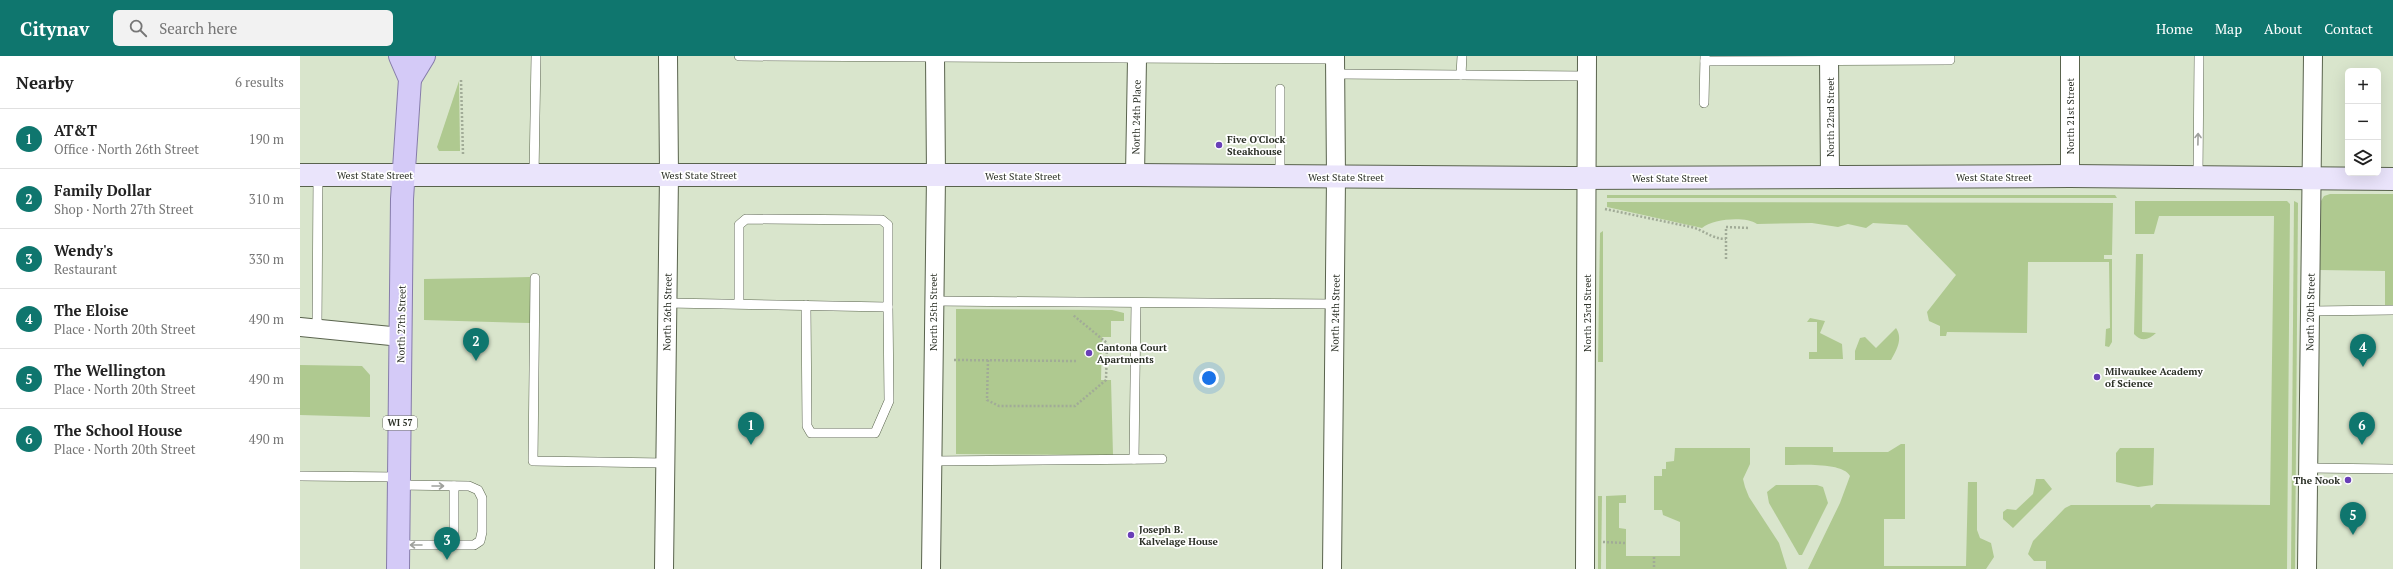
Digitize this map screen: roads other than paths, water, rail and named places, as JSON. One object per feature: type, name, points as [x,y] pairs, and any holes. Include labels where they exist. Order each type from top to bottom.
[{"type":"main road","name":"North 27th Street","points":[[398,569],[402,199],[410,78],[400,56]]},
{"type":"main road","name":"North 27th Street","points":[[410,78],[424,56]]},
{"type":"street","name":"North 26th Street","points":[[664,569],[669,175],[668,56]]},
{"type":"street","name":"North 23rd Street","points":[[1585,569],[1587,56]]},
{"type":"street","name":"North 21st Street","points":[[2070,56],[2070,176]]},
{"type":"street","name":"North 20th Street","points":[[2307,569],[2313,56]]},
{"type":"street","name":"North 25th Street","points":[[931,569],[933,301],[936,176],[935,57]]},
{"type":"street","name":"North 22nd Street","points":[[1830,58],[1830,177]]},
{"type":"street","name":"North 24th Place","points":[[1135,175],[1137,59]]},
{"type":"street","name":"North 24th Street","points":[[1332,569],[1336,178],[1335,63]]},
{"type":"street","name":"West State Street","points":[[309,175],[1135,175],[1336,178],[2070,176],[2393,179]]},
{"type":"street","points":[[309,329],[401,337]]},
{"type":"lane","points":[[534,176],[536,56]]},
{"type":"lane","points":[[739,56],[1137,59],[1229,58],[1335,63],[1462,75],[1587,76]]},
{"type":"lane","points":[[1462,56],[1462,75]]},
{"type":"lane","points":[[1704,103],[1705,58],[1950,60],[1950,56]]},
{"type":"lane","points":[[2198,178],[2199,56]]},
{"type":"lane","points":[[1280,89],[1280,177]]},
{"type":"lane","points":[[309,175],[309,329]]},
{"type":"lane","points":[[739,304],[739,225],[746,219],[882,220],[888,225],[888,401],[875,433],[811,433],[807,426],[806,306]]},
{"type":"lane","points":[[536,278],[533,461],[665,463]]},
{"type":"lane","points":[[933,301],[1335,304]]},
{"type":"lane","points":[[667,303],[888,306]]},
{"type":"lane","points":[[1134,460],[1136,303]]},
{"type":"lane","points":[[2310,311],[2393,310]]},
{"type":"lane","points":[[932,460],[1162,459]]},
{"type":"lane","points":[[2308,468],[2393,469]]},
{"type":"lane","points":[[300,476],[469,486],[478,490],[482,498],[480,541],[474,545],[398,545]]},
{"type":"lane","points":[[454,486],[454,545]]},
{"type":"place","name":"Five O'Clock Steakhouse","points":[[1219,145]]},
{"type":"place","name":"Cantona Court Apartments","points":[[1089,353]]},
{"type":"place","name":"Family Dollar","points":[[476,361]]},
{"type":"place","name":"The Eloise","points":[[2363,367]]},
{"type":"place","name":"Milwaukee Academy of Science","points":[[2097,377]]},
{"type":"place","name":"AT&T","points":[[751,445]]},
{"type":"place","name":"The School House","points":[[2362,445]]},
{"type":"place","name":"The Nook","points":[[2348,480]]},
{"type":"place","name":"Joseph B. Kalvelage House","points":[[1131,535]]},
{"type":"place","name":"The Wellington","points":[[2353,535]]},
{"type":"place","name":"Wendy's","points":[[447,560]]}]
